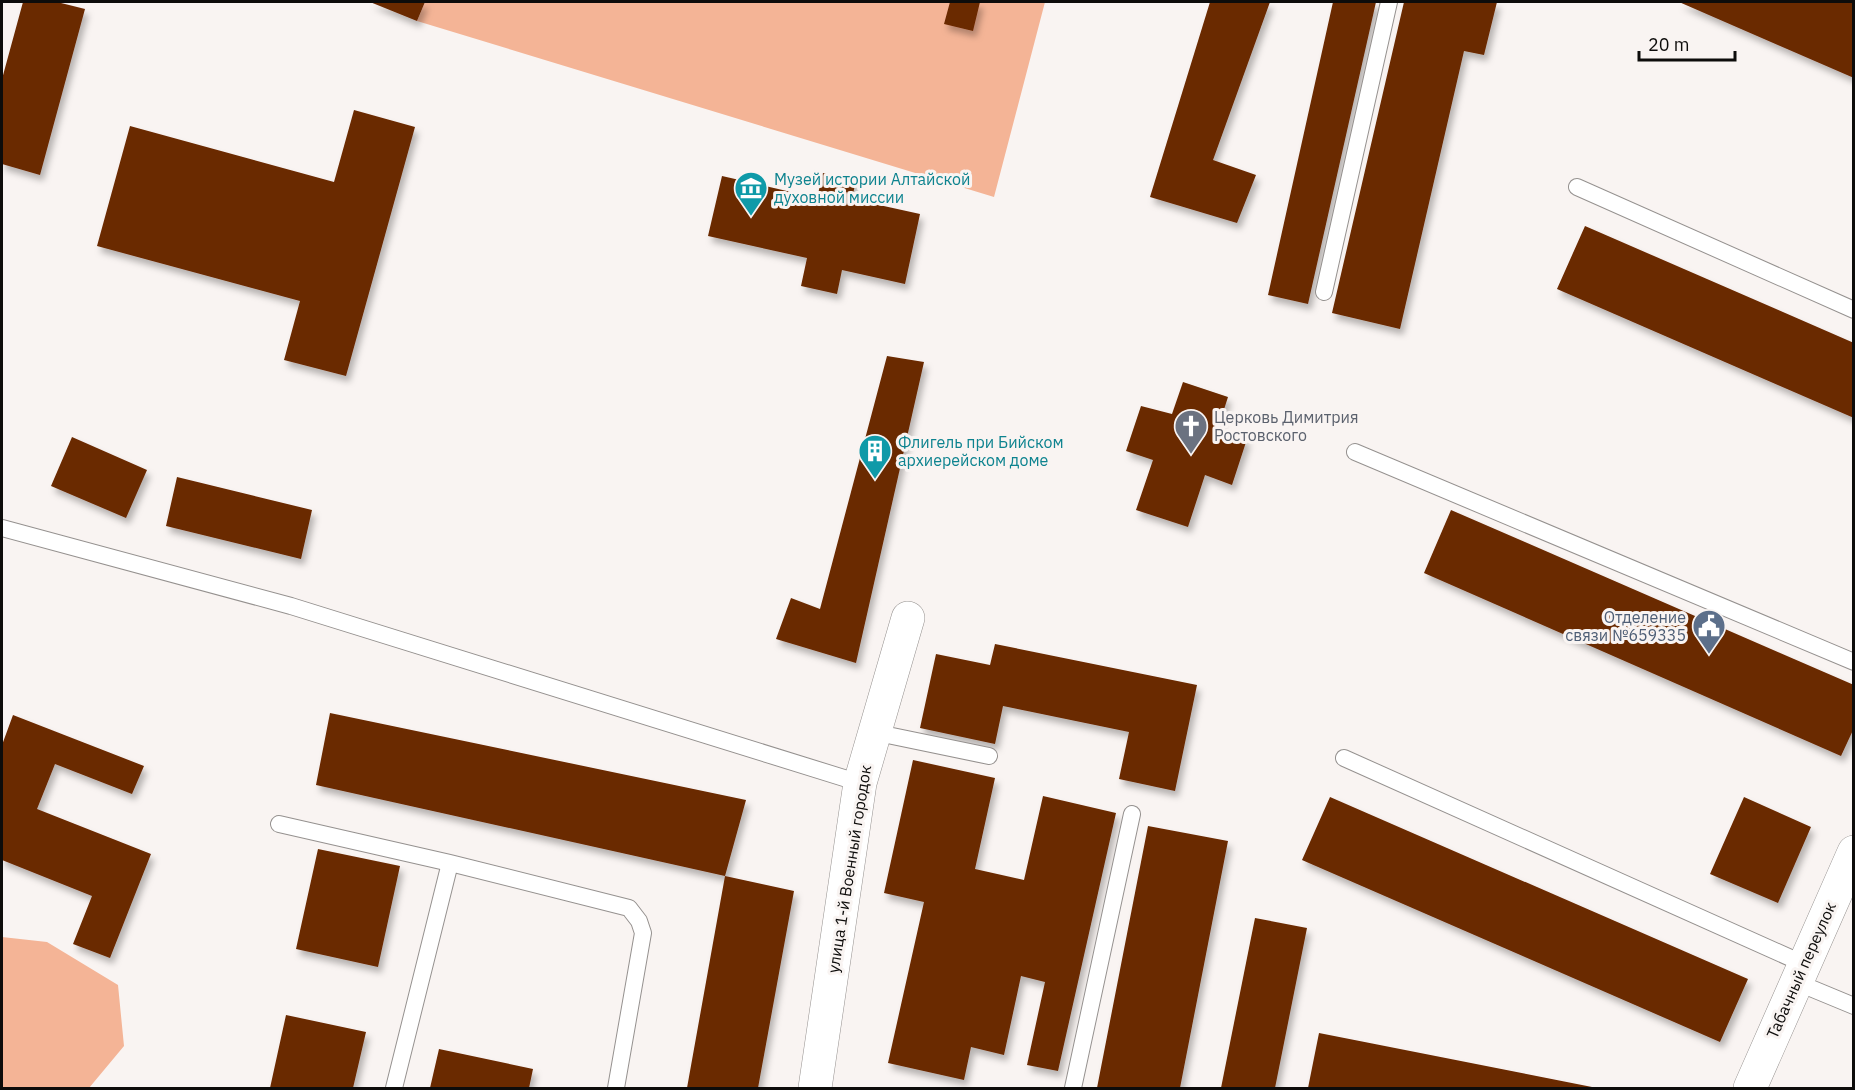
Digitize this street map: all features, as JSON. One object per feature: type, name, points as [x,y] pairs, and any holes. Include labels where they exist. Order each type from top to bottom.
[{"type":"street","name":"улица 1-й Военный городок","points":[[815,1089],[860,783],[908,618]]},
{"type":"street","name":"Табачный переулок","points":[[1750,1089],[1854,852]]},
{"type":"lane","points":[[1324,292],[1389,2]]},
{"type":"lane","points":[[1577,187],[1854,310]]},
{"type":"lane","points":[[1355,452],[1854,662]]},
{"type":"lane","points":[[2,528],[291,606],[860,783]]},
{"type":"lane","points":[[873,732],[989,756]]},
{"type":"lane","points":[[1344,758],[1800,973],[1854,1006]]},
{"type":"lane","points":[[1073,1089],[1132,814]]},
{"type":"lane","points":[[279,824],[450,863],[630,909],[644,933],[616,1089]]},
{"type":"lane","points":[[394,1089],[450,863]]},
{"type":"shaded area","points":[[425,2],[1045,2],[994,197],[417,21]]},
{"type":"shaded area","points":[[2,937],[47,942],[118,985],[124,1046],[89,1088],[2,1088]]},
{"type":"building","points":[[23,2],[57,2],[85,9],[40,175],[2,164],[2,79]]},
{"type":"building","points":[[370,2],[425,2],[417,21]]},
{"type":"building","points":[[950,2],[980,2],[973,31],[944,24]]},
{"type":"building","points":[[1210,2],[1270,2],[1213,160],[1256,175],[1237,223],[1150,197]]},
{"type":"building","points":[[1333,2],[1376,2],[1308,304],[1268,295]]},
{"type":"building","points":[[1404,2],[1497,2],[1484,55],[1464,51],[1400,329],[1332,313]]},
{"type":"building","points":[[1679,2],[1854,2],[1854,78]]},
{"type":"building","points":[[354,110],[415,127],[346,376],[284,360],[300,301],[97,246],[130,126],[334,182]]},
{"type":"building","points":[[823,173],[856,180],[852,199],[920,214],[905,284],[842,270],[837,294],[801,286],[807,258],[708,236],[722,176],[817,198]]},
{"type":"building","points":[[1585,226],[1854,343],[1854,418],[1557,289]]},
{"type":"building","name":"Флигель при Бийском архиерейском доме","points":[[887,356],[924,362],[856,663],[776,639],[791,598],[820,609]]},
{"type":"building","name":"Церковь Димитрия Ростовского","points":[[1183,382],[1228,397],[1218,428],[1247,439],[1232,485],[1205,475],[1188,527],[1136,510],[1153,460],[1126,451],[1141,406],[1172,414]]},
{"type":"building","points":[[72,437],[147,470],[126,518],[51,486]]},
{"type":"building","points":[[177,477],[312,510],[301,559],[166,526]]},
{"type":"building","points":[[1451,510],[1854,685],[1854,728],[1841,756],[1424,573]]},
{"type":"building","points":[[995,644],[1197,685],[1175,791],[1119,779],[1129,732],[1003,706],[995,744],[920,728],[936,654],[990,665]]},
{"type":"building","points":[[330,713],[746,800],[725,876],[316,785]]},
{"type":"building","points":[[13,715],[144,766],[132,794],[55,764],[37,809],[151,854],[110,958],[73,944],[92,896],[2,860],[2,745]]},
{"type":"building","points":[[913,760],[995,778],[975,869],[1024,880],[1043,796],[1116,813],[1058,1071],[1027,1065],[1045,982],[1021,976],[1004,1055],[971,1047],[964,1080],[888,1063],[924,902],[884,893]]},
{"type":"building","points":[[1330,797],[1748,979],[1720,1042],[1302,860]]},
{"type":"building","points":[[1744,797],[1811,827],[1778,903],[1710,874]]},
{"type":"building","points":[[1148,826],[1228,841],[1180,1088],[1097,1088]]},
{"type":"building","points":[[318,849],[400,866],[378,967],[296,949]]},
{"type":"building","points":[[725,876],[794,891],[758,1088],[687,1088]]},
{"type":"building","points":[[1255,918],[1307,928],[1275,1088],[1221,1088]]},
{"type":"building","points":[[286,1015],[366,1032],[353,1088],[270,1088]]},
{"type":"building","points":[[1319,1033],[1592,1087],[1592,1088],[1308,1088]]},
{"type":"building","points":[[439,1049],[533,1069],[529,1088],[430,1088]]},
{"type":"place","name":"Музей истории Алтайской духовной миссии","points":[[751,217]]},
{"type":"place","name":"Церковь Димитрия Ростовского","points":[[1191,455]]},
{"type":"place","name":"Флигель при Бийском архиерейском доме","points":[[875,480]]},
{"type":"place","name":"Отделение связи №659335","points":[[1709,655]]}]
